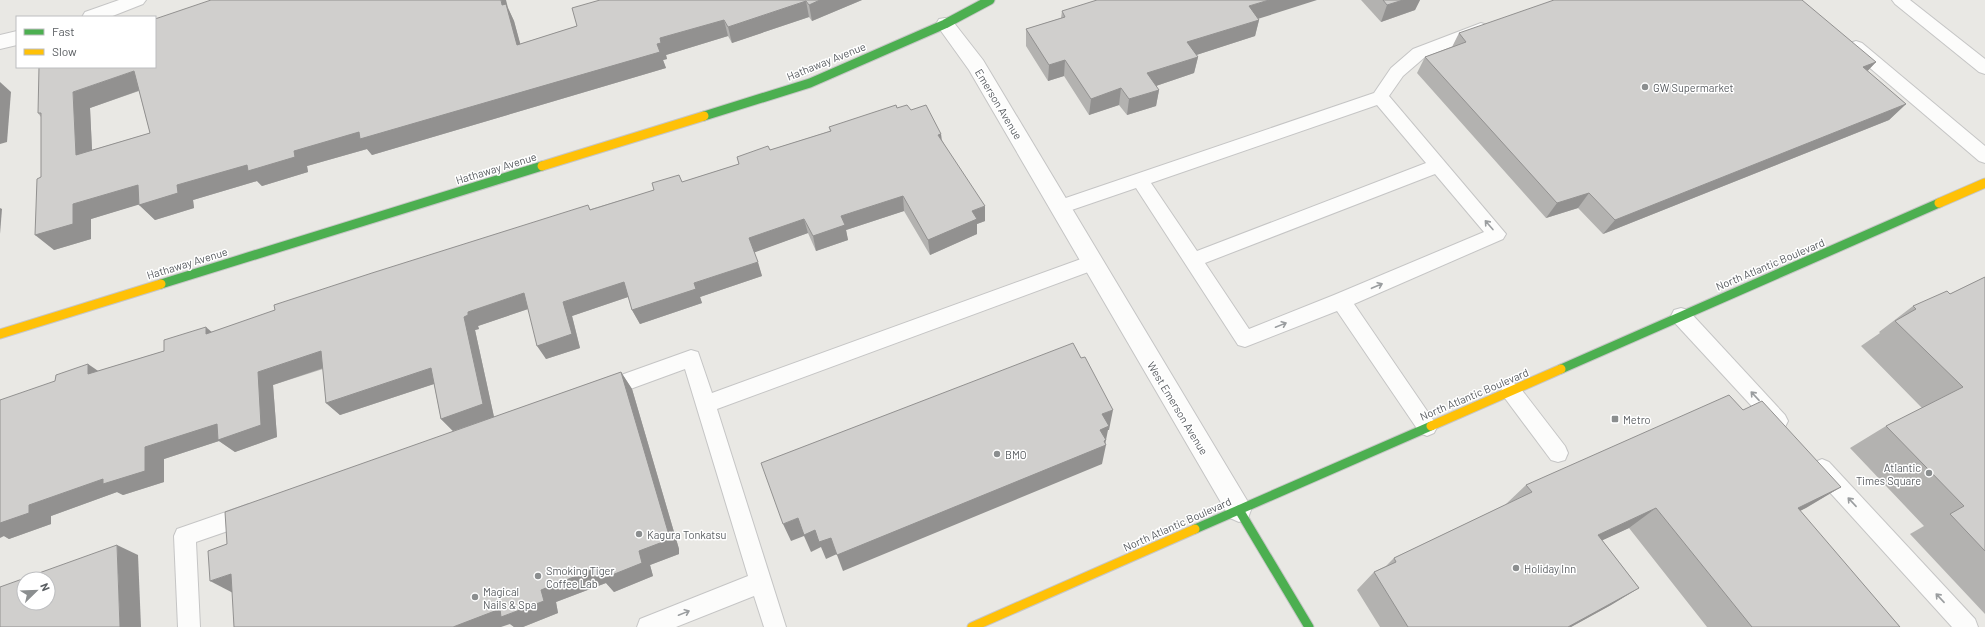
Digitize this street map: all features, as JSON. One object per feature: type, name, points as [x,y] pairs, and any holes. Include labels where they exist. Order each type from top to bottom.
[{"type":"street","points":[[94,16],[137,0]]},
{"type":"street","name":"Hathaway Avenue","points":[[0,334],[810,83],[945,24],[990,0]]},
{"type":"street","name":"Emerson Avenue","points":[[945,24],[976,65],[1049,187]]},
{"type":"street","points":[[0,42],[16,38]]},
{"type":"street","name":"North Atlantic Boulevard","points":[[972,627],[1985,184]]},
{"type":"street","name":"West Emerson Avenue","points":[[1049,187],[1092,263],[1309,627]]},
{"type":"lane","points":[[1900,0],[1985,68]]},
{"type":"lane","points":[[1060,207],[1380,97],[1397,72],[1419,53],[1494,24]]},
{"type":"lane","points":[[1842,36],[1985,156]]},
{"type":"lane","points":[[1140,180],[1245,339],[1341,302],[1497,234],[1437,166],[1380,97]]},
{"type":"lane","points":[[1193,260],[1437,166]]},
{"type":"lane","points":[[706,404],[1092,263]]},
{"type":"lane","points":[[1341,302],[1427,427]]},
{"type":"lane","points":[[1681,316],[1789,433]]},
{"type":"lane","points":[[587,395],[692,358],[775,627]]},
{"type":"lane","points":[[1511,391],[1558,453]]},
{"type":"lane","points":[[1810,457],[1967,627]]},
{"type":"lane","points":[[188,627],[185,536],[267,508]]},
{"type":"lane","points":[[648,627],[761,582]]},
{"type":"building","points":[[211,0],[501,0],[502,5],[506,4],[517,45],[577,26],[572,8],[600,0],[820,0],[809,5],[806,1],[728,27],[724,20],[660,38],[661,43],[657,44],[660,52],[360,139],[359,132],[294,151],[295,157],[248,171],[247,165],[177,185],[178,193],[139,205],[138,185],[73,204],[73,224],[35,235],[37,179],[41,177],[41,113],[38,113],[39,68],[156,68],[156,19]],"holes":[[[134,71],[150,133],[76,155],[73,92]]]},
{"type":"building","points":[[1097,0],[1269,0],[1249,6],[1259,20],[1187,42],[1198,57],[1147,73],[1159,90],[1129,99],[1121,88],[1091,99],[1065,60],[1049,65],[1026,29],[1065,17],[1062,11]]},
{"type":"building","points":[[1383,0],[1403,0],[1387,5]]},
{"type":"building","points":[[1554,0],[1802,0],[1876,62],[1863,67],[1906,104],[1615,220],[1589,193],[1557,203],[1425,57],[1466,42],[1459,33]]},
{"type":"building","points":[[896,105],[897,108],[907,105],[911,110],[926,105],[941,134],[938,135],[985,206],[972,211],[977,219],[928,240],[903,196],[841,216],[845,225],[813,236],[804,219],[749,238],[758,262],[694,283],[696,289],[632,310],[624,282],[563,302],[572,334],[537,346],[524,293],[468,312],[468,315],[464,317],[483,404],[441,419],[431,368],[326,403],[321,351],[258,372],[261,425],[218,440],[217,424],[145,447],[145,471],[103,484],[103,479],[29,505],[29,513],[0,523],[0,400],[55,381],[56,375],[88,364],[88,374],[164,351],[164,340],[206,327],[206,334],[275,310],[274,305],[372,273],[588,205],[590,210],[654,190],[652,183],[679,175],[682,182],[739,164],[737,157],[768,146],[770,150],[831,131],[829,127]]},
{"type":"building","points":[[1985,277],[1985,551],[1950,514],[1964,506],[1886,426],[1963,387],[1895,321],[1916,309],[1913,306],[1947,291],[1950,294]]},
{"type":"building","points":[[1073,343],[1081,358],[1085,357],[1113,410],[1102,414],[1109,426],[1100,430],[1106,440],[1104,441],[1106,445],[837,555],[831,538],[819,542],[815,530],[804,535],[798,518],[783,524],[761,463]]},
{"type":"building","points":[[621,372],[669,535],[668,540],[639,551],[642,563],[602,579],[599,567],[541,590],[544,601],[501,617],[500,609],[453,627],[234,627],[231,574],[210,581],[208,551],[227,544],[225,512]]},
{"type":"building","points":[[1729,395],[1743,410],[1762,401],[1841,487],[1798,508],[1900,627],[1752,627],[1656,508],[1598,535],[1639,588],[1568,627],[1408,627],[1374,572],[1396,562],[1394,558],[1532,492],[1526,485]]},
{"type":"building","points":[[117,545],[120,627],[0,627],[0,587],[16,581],[16,611],[56,611],[56,571],[45,571]]},
{"type":"traffic: fast","points":[[704,116],[810,83],[945,24],[990,0]]},
{"type":"traffic: fast","points":[[161,284],[542,166]]},
{"type":"traffic: fast","points":[[1561,369],[1939,203]]},
{"type":"traffic: fast","points":[[1195,529],[1431,426]]},
{"type":"traffic: fast","points":[[1239,510],[1309,627]]},
{"type":"traffic: slow","points":[[542,166],[704,116]]},
{"type":"traffic: slow","points":[[1939,203],[1985,183]]},
{"type":"traffic: slow","points":[[0,334],[161,284]]},
{"type":"traffic: slow","points":[[1431,426],[1561,369]]},
{"type":"traffic: slow","points":[[972,627],[1195,529]]},
{"type":"place","name":"GW Supermarket","points":[[1645,87]]},
{"type":"place","name":"Metro","points":[[1615,419]]},
{"type":"place","name":"BMO","points":[[997,454]]},
{"type":"place","name":"Atlantic Times Square","points":[[1929,473]]},
{"type":"place","name":"Kagura Tonkatsu","points":[[639,534]]},
{"type":"place","name":"Holiday Inn","points":[[1516,568]]},
{"type":"place","name":"Smoking Tiger Coffee Lab","points":[[538,576]]},
{"type":"place","name":"Magical Nails & Spa","points":[[475,597]]}]
